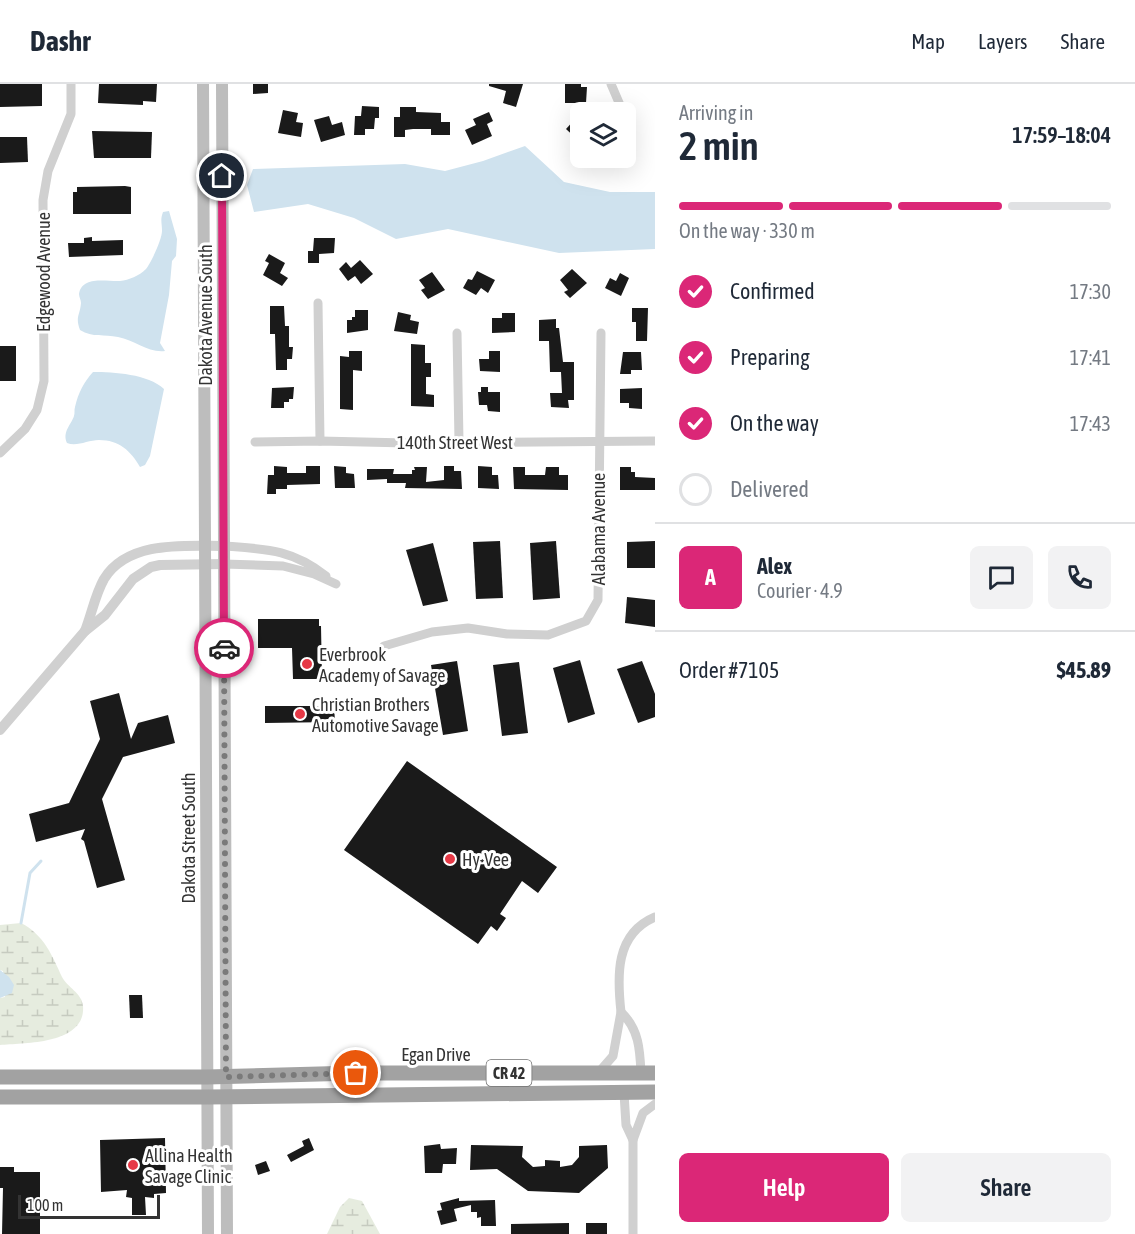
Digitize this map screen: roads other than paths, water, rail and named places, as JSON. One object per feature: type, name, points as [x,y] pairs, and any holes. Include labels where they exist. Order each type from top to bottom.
[{"type":"highway","name":"Egan Drive","points":[[0,1077],[226,1077],[356,1073],[648,1073]]},
{"type":"highway","points":[[624,1073],[624,1093]]},
{"type":"highway","points":[[648,1073],[648,1092]]},
{"type":"highway","name":"CR 42","points":[[0,1097],[648,1092]]},
{"type":"main road","name":"Dakota Avenue South","points":[[203,84],[203,441]]},
{"type":"main road","name":"Dakota Avenue South","points":[[222,84],[224,546]]},
{"type":"main road","name":"Dakota Street South","points":[[203,441],[208,1234]]},
{"type":"main road","name":"Dakota Street South","points":[[224,546],[227,1234]]},
{"type":"street","name":"Edgewood Avenue","points":[[1,452],[25,429],[37,410],[44,381],[43,200],[48,171],[71,114],[71,84]]},
{"type":"street","points":[[611,84],[619,102]]},
{"type":"street","points":[[318,303],[320,441]]},
{"type":"street","points":[[457,333],[459,441]]},
{"type":"street","name":"Alabama Avenue","points":[[384,646],[432,632],[468,628],[507,634],[548,635],[586,621],[598,600],[601,333]]},
{"type":"street","name":"140th Street West","points":[[255,442],[655,441]]},
{"type":"street","points":[[0,730],[85,631],[105,615],[140,573],[160,565],[283,566],[332,580],[310,563],[294,555],[276,551],[224,546],[150,549],[114,567],[106,576],[97,593],[85,631]]},
{"type":"street","points":[[597,1074],[613,1056],[621,1012],[617,980],[623,952],[630,934],[655,917]]},
{"type":"street","points":[[621,1012],[632,1022],[648,1073]]},
{"type":"street","points":[[624,1093],[626,1125],[633,1140]]},
{"type":"street","points":[[633,1234],[633,1140],[644,1113],[655,1104]]},
{"type":"water","points":[[525,146],[564,182],[610,192],[655,192],[655,249],[559,253],[448,229],[396,239],[354,218],[308,204],[254,212],[247,185],[253,169],[405,164],[445,171]]},
{"type":"water","points":[[169,211],[177,239],[160,343],[165,351],[153,350],[118,337],[94,335],[80,330],[78,319],[81,288],[90,282],[127,280],[146,269],[160,239],[163,212]]},
{"type":"water","points":[[93,372],[120,373],[140,377],[164,389],[150,456],[145,465],[140,467],[128,451],[113,442],[99,440],[67,443],[66,432],[74,416],[78,397]]},
{"type":"water","points":[[0,970],[9,977],[14,985],[12,993],[0,998]]},
{"type":"waterway","points":[[21,923],[30,873],[41,861]]},
{"type":"place","name":"Everbrook Academy of Savage","points":[[307,664]]},
{"type":"place","name":"Christian Brothers Automotive Savage","points":[[300,714]]},
{"type":"place","name":"Hy-Vee","points":[[450,859]]},
{"type":"place","name":"Allina Health Savage Clinic","points":[[133,1165]]}]
